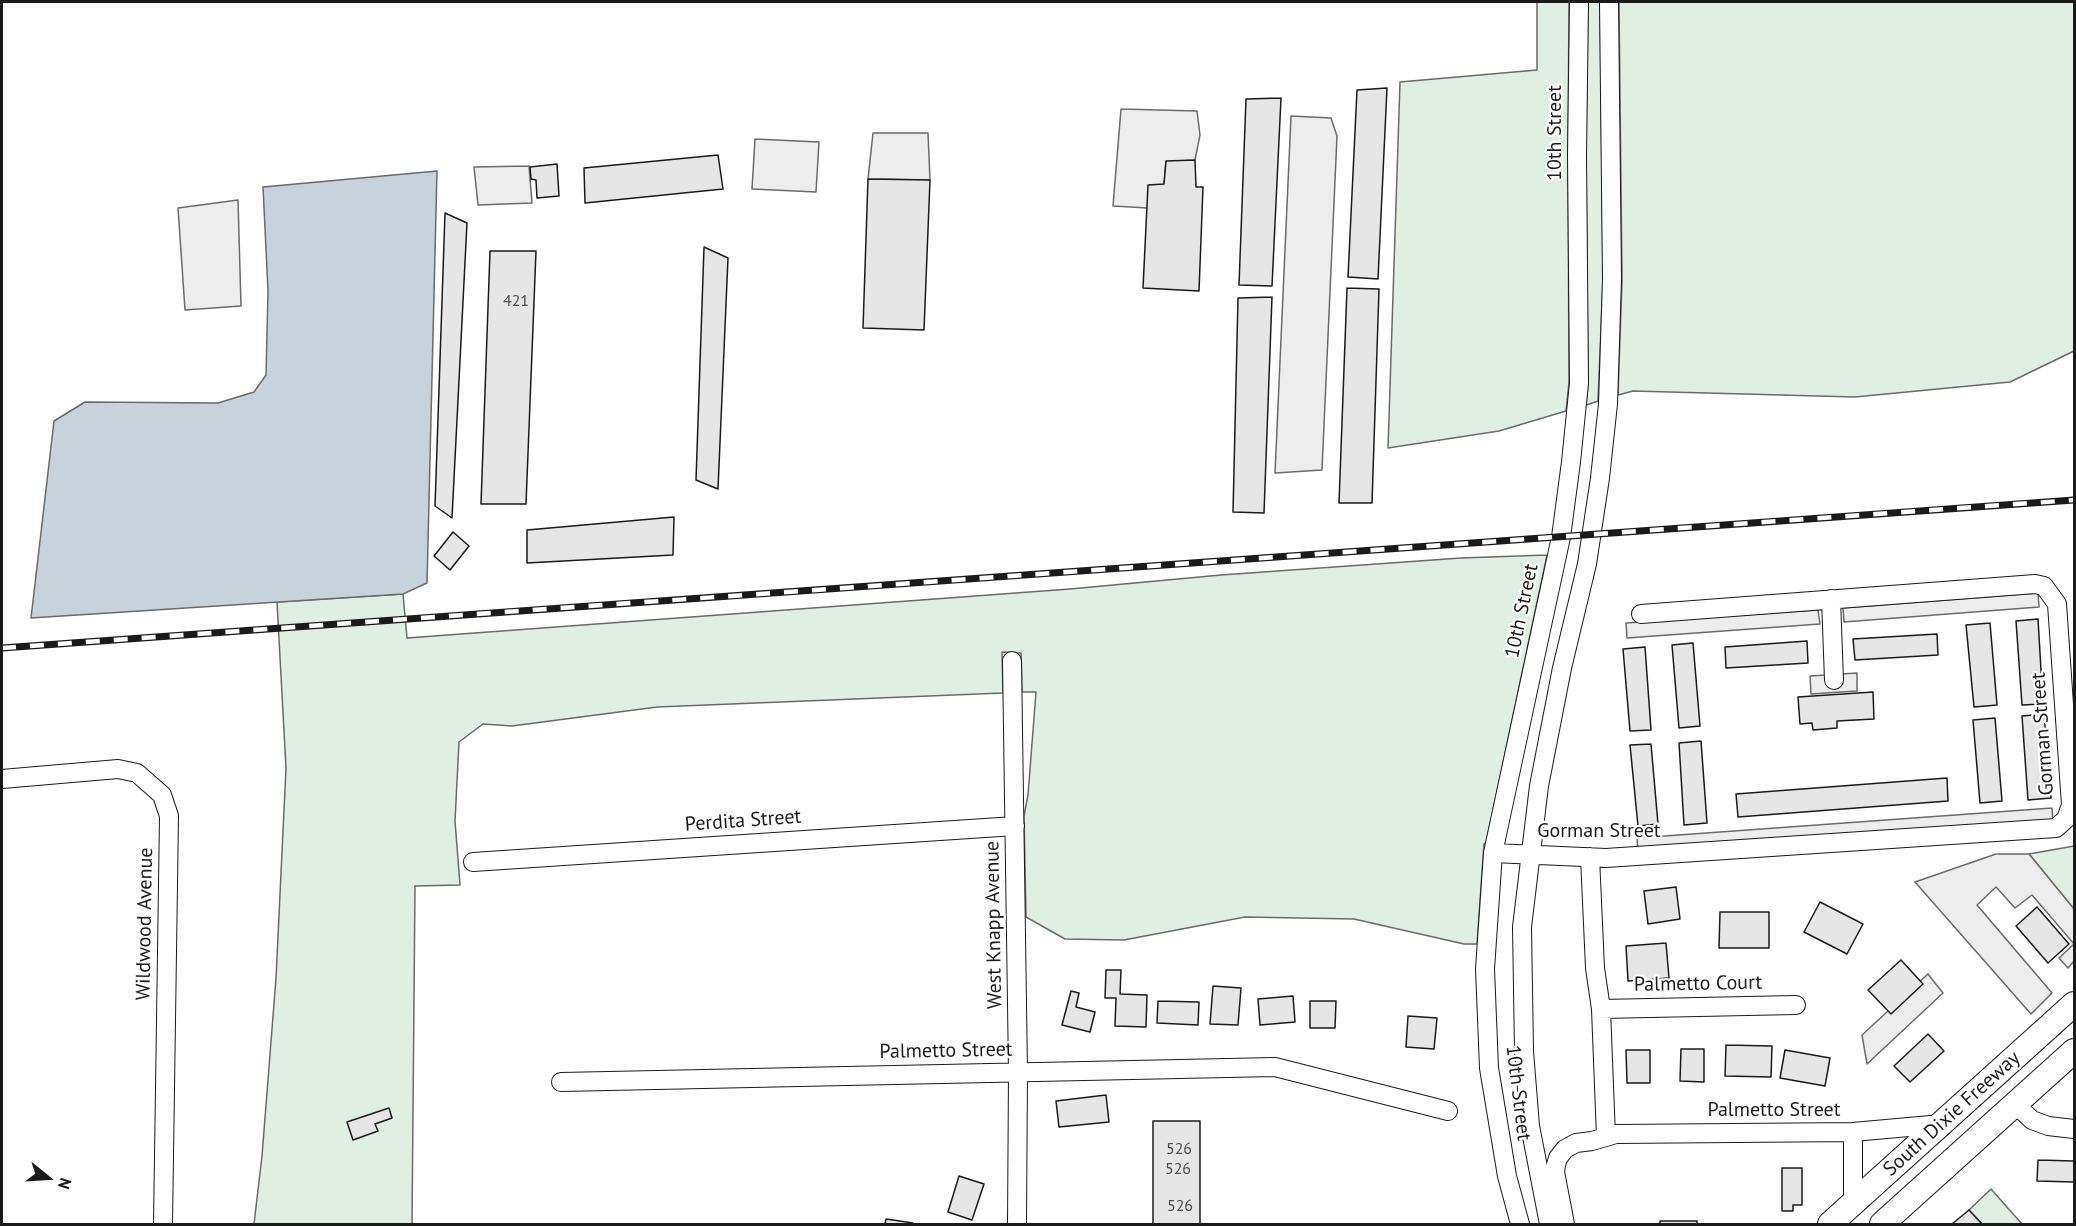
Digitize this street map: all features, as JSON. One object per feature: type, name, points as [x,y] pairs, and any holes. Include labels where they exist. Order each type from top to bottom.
[{"type":"main road","name":"South Dixie Freeway","points":[[1830,1224],[2074,1005]]},
{"type":"main road","points":[[2015,1104],[2015,1089],[2021,1071],[2042,1034]]},
{"type":"main road","name":"South Dixie Freeway","points":[[1882,1224],[2074,1051]]},
{"type":"main road","points":[[1972,1143],[1982,1118],[1990,1081]]},
{"type":"street","name":"10th Street","points":[[1520,1224],[1507,1176],[1489,1068],[1485,969],[1493,853],[1561,537],[1579,383],[1577,166],[1579,2]]},
{"type":"street","name":"10th Street","points":[[1550,1224],[1530,1126],[1524,1051],[1522,927],[1539,786],[1587,564],[1608,404],[1612,279],[1609,2]]},
{"type":"street","points":[[1571,462],[1602,460]]},
{"type":"street","name":"Gorman Street","points":[[1493,853],[1606,858],[2056,828],[2066,819],[2071,805],[2057,604],[2044,586],[2035,584],[1641,614]]},
{"type":"street","points":[[1831,599],[1834,680]]},
{"type":"street","points":[[1546,606],[1575,612]]},
{"type":"street","name":"West Knapp Avenue","points":[[1012,661],[1018,1072],[1017,1224]]},
{"type":"street","name":"Wildwood Avenue","points":[[2,778],[118,769],[137,773],[162,795],[170,816],[163,1224]]},
{"type":"street","name":"Perdita Street","points":[[474,862],[1015,826]]},
{"type":"street","points":[[1590,857],[1596,977],[1601,1009],[1606,1137]]},
{"type":"street","name":"Palmetto Court","points":[[1601,1009],[1796,1005]]},
{"type":"street","name":"Palmetto Street","points":[[561,1082],[1275,1067],[1448,1111]]},
{"type":"street","points":[[2015,1104],[2032,1120],[2048,1126],[2074,1129]]},
{"type":"street","name":"Palmetto Street","points":[[1565,1224],[1555,1172],[1558,1158],[1565,1149],[1576,1143],[1616,1134],[1853,1132],[1942,1124]]},
{"type":"street","points":[[1853,1132],[1853,1203]]},
{"type":"green space","points":[[1537,2],[1569,2],[1569,382],[1566,411],[1499,431],[1388,448],[1400,82],[1537,70]]},
{"type":"green space","points":[[1588,2],[1600,2],[1603,278],[1598,401],[1586,405],[1588,384],[1586,155]]},
{"type":"green space","points":[[1619,2],[2074,2],[2074,351],[2010,382],[1855,397],[1633,391],[1618,395],[1622,280]]},
{"type":"green space","points":[[1547,555],[1484,844],[1477,944],[1464,944],[1354,919],[1245,917],[1124,940],[1065,939],[1026,917],[1024,816],[1028,795],[1036,692],[1022,692],[1021,653],[1002,652],[1003,693],[657,707],[512,726],[483,724],[459,742],[455,821],[460,885],[415,886],[412,1224],[254,1224],[262,1156],[276,978],[286,768],[277,602],[403,594],[407,638],[1070,589],[1221,575],[1461,558]]},
{"type":"green space","points":[[2074,846],[2074,909],[2029,854]]},
{"type":"green space","points":[[1991,1189],[2022,1224],[1982,1224],[1969,1210]]},
{"type":"shaded area","points":[[1121,109],[1197,111],[1200,135],[1195,160],[1166,162],[1164,184],[1147,208],[1113,206]]},
{"type":"shaded area","points":[[1291,116],[1331,118],[1337,136],[1322,470],[1275,473]]},
{"type":"shaded area","points":[[873,133],[928,133],[930,180],[868,179]]},
{"type":"shaded area","points":[[755,139],[819,142],[816,192],[752,189]]},
{"type":"shaded area","points":[[529,166],[532,203],[478,205],[474,167]]},
{"type":"shaded area","points":[[437,171],[427,583],[403,594],[31,618],[54,421],[85,402],[218,403],[254,392],[266,375],[268,291],[263,187]]},
{"type":"shaded area","points":[[238,200],[241,306],[185,310],[178,208]]},
{"type":"shaded area","points":[[2038,593],[2039,607],[1844,622],[1843,608]]},
{"type":"shaded area","points":[[1818,610],[1820,624],[1627,638],[1626,623]]},
{"type":"shaded area","points":[[1857,673],[1857,691],[1811,694],[1810,676]]},
{"type":"shaded area","points":[[2052,808],[2053,821],[1638,851],[1637,838]]},
{"type":"shaded area","points":[[1996,854],[2029,854],[2074,909],[2074,944],[2032,895],[2015,908],[1996,887],[1977,905],[2052,993],[2031,1014],[1915,882]]},
{"type":"shaded area","points":[[2074,944],[2074,961],[2068,968],[2059,958]]},
{"type":"shaded area","points":[[1928,974],[1943,993],[1867,1064],[1862,1035]]},
{"type":"building","points":[[1387,88],[1378,279],[1348,277],[1357,90]]},
{"type":"building","points":[[1281,98],[1272,286],[1239,285],[1246,99]]},
{"type":"building","points":[[718,155],[723,189],[585,203],[584,168]]},
{"type":"building","points":[[1195,160],[1196,187],[1203,187],[1199,291],[1143,288],[1148,185],[1164,184],[1166,161]]},
{"type":"building","points":[[557,164],[559,196],[537,198],[536,180],[531,179],[530,167]]},
{"type":"building","points":[[868,179],[930,180],[924,330],[863,328]]},
{"type":"building","points":[[445,213],[467,223],[452,518],[435,506]]},
{"type":"building","points":[[704,247],[728,258],[718,489],[696,480]]},
{"type":"building","points":[[490,251],[536,251],[526,504],[481,504]]},
{"type":"building","points":[[1347,288],[1379,289],[1372,503],[1339,503]]},
{"type":"building","points":[[1272,297],[1264,513],[1233,512],[1238,298]]},
{"type":"building","points":[[674,517],[673,555],[527,563],[527,530]]},
{"type":"building","points":[[453,532],[469,546],[450,570],[434,556]]},
{"type":"building","points":[[2038,619],[2043,704],[2022,705],[2016,621]]},
{"type":"building","points":[[1990,623],[1997,705],[1974,707],[1966,625]]},
{"type":"building","points":[[1937,634],[1938,655],[1855,660],[1853,639]]},
{"type":"building","points":[[1807,641],[1808,663],[1726,668],[1725,647]]},
{"type":"building","points":[[1693,643],[1700,726],[1679,728],[1672,645]]},
{"type":"building","points":[[1645,647],[1651,730],[1630,731],[1623,649]]},
{"type":"building","points":[[1873,692],[1874,719],[1837,721],[1837,728],[1813,730],[1812,723],[1800,724],[1798,697]]},
{"type":"building","points":[[2044,714],[2051,798],[2028,800],[2022,716]]},
{"type":"building","points":[[1995,718],[2002,801],[1980,803],[1973,720]]},
{"type":"building","points":[[1701,741],[1707,823],[1684,825],[1679,743]]},
{"type":"building","points":[[1651,744],[1658,824],[1638,826],[1630,745]]},
{"type":"building","points":[[1947,778],[1948,801],[1738,817],[1736,794]]},
{"type":"building","points":[[1676,887],[1680,919],[1648,924],[1644,891]]},
{"type":"building","points":[[1820,902],[1863,924],[1847,954],[1804,932]]},
{"type":"building","points":[[2037,907],[2069,944],[2048,963],[2016,926]]},
{"type":"building","points":[[1720,912],[1769,912],[1769,948],[1719,948]]},
{"type":"building","points":[[1666,943],[1669,978],[1628,981],[1626,946]]},
{"type":"building","points":[[1901,960],[1923,984],[1891,1014],[1868,990]]},
{"type":"building","points":[[1106,970],[1121,970],[1120,994],[1147,995],[1146,1027],[1115,1026],[1116,998],[1105,998]]},
{"type":"building","points":[[1213,986],[1241,988],[1238,1025],[1210,1024]]},
{"type":"building","points":[[1071,991],[1079,993],[1076,1007],[1095,1012],[1090,1032],[1062,1025]]},
{"type":"building","points":[[1293,996],[1295,1022],[1260,1025],[1258,999]]},
{"type":"building","points":[[1158,1001],[1199,1002],[1198,1025],[1157,1023]]},
{"type":"building","points":[[1310,1001],[1336,1001],[1335,1028],[1310,1028]]},
{"type":"building","points":[[1408,1016],[1437,1018],[1434,1049],[1406,1047]]},
{"type":"building","points":[[1928,1034],[1944,1051],[1910,1082],[1894,1066]]},
{"type":"building","points":[[1726,1045],[1772,1046],[1771,1077],[1725,1076]]},
{"type":"building","points":[[1681,1049],[1704,1049],[1704,1082],[1680,1081]]},
{"type":"building","points":[[1626,1050],[1650,1050],[1650,1083],[1627,1083]]},
{"type":"building","points":[[1785,1050],[1830,1058],[1825,1086],[1780,1078]]},
{"type":"building","points":[[1106,1095],[1109,1122],[1059,1127],[1056,1101]]},
{"type":"building","points":[[389,1108],[392,1118],[375,1124],[378,1131],[353,1140],[347,1122]]},
{"type":"building","points":[[1153,1121],[1200,1121],[1200,1224],[1153,1224]]},
{"type":"building","points":[[2038,1160],[2074,1161],[2074,1182],[2037,1181]]},
{"type":"building","points":[[1782,1168],[1802,1168],[1802,1205],[1793,1205],[1793,1211],[1782,1211]]},
{"type":"building","points":[[959,1176],[984,1184],[972,1220],[948,1212]]},
{"type":"building","points":[[1969,1210],[1982,1224],[1952,1224]]},
{"type":"building","points":[[886,1219],[913,1223],[913,1224],[885,1224]]},
{"type":"building","points":[[1660,1221],[1697,1221],[1697,1224],[1660,1224]]},
{"type":"railway","points":[[2,648],[2074,500]]}]
